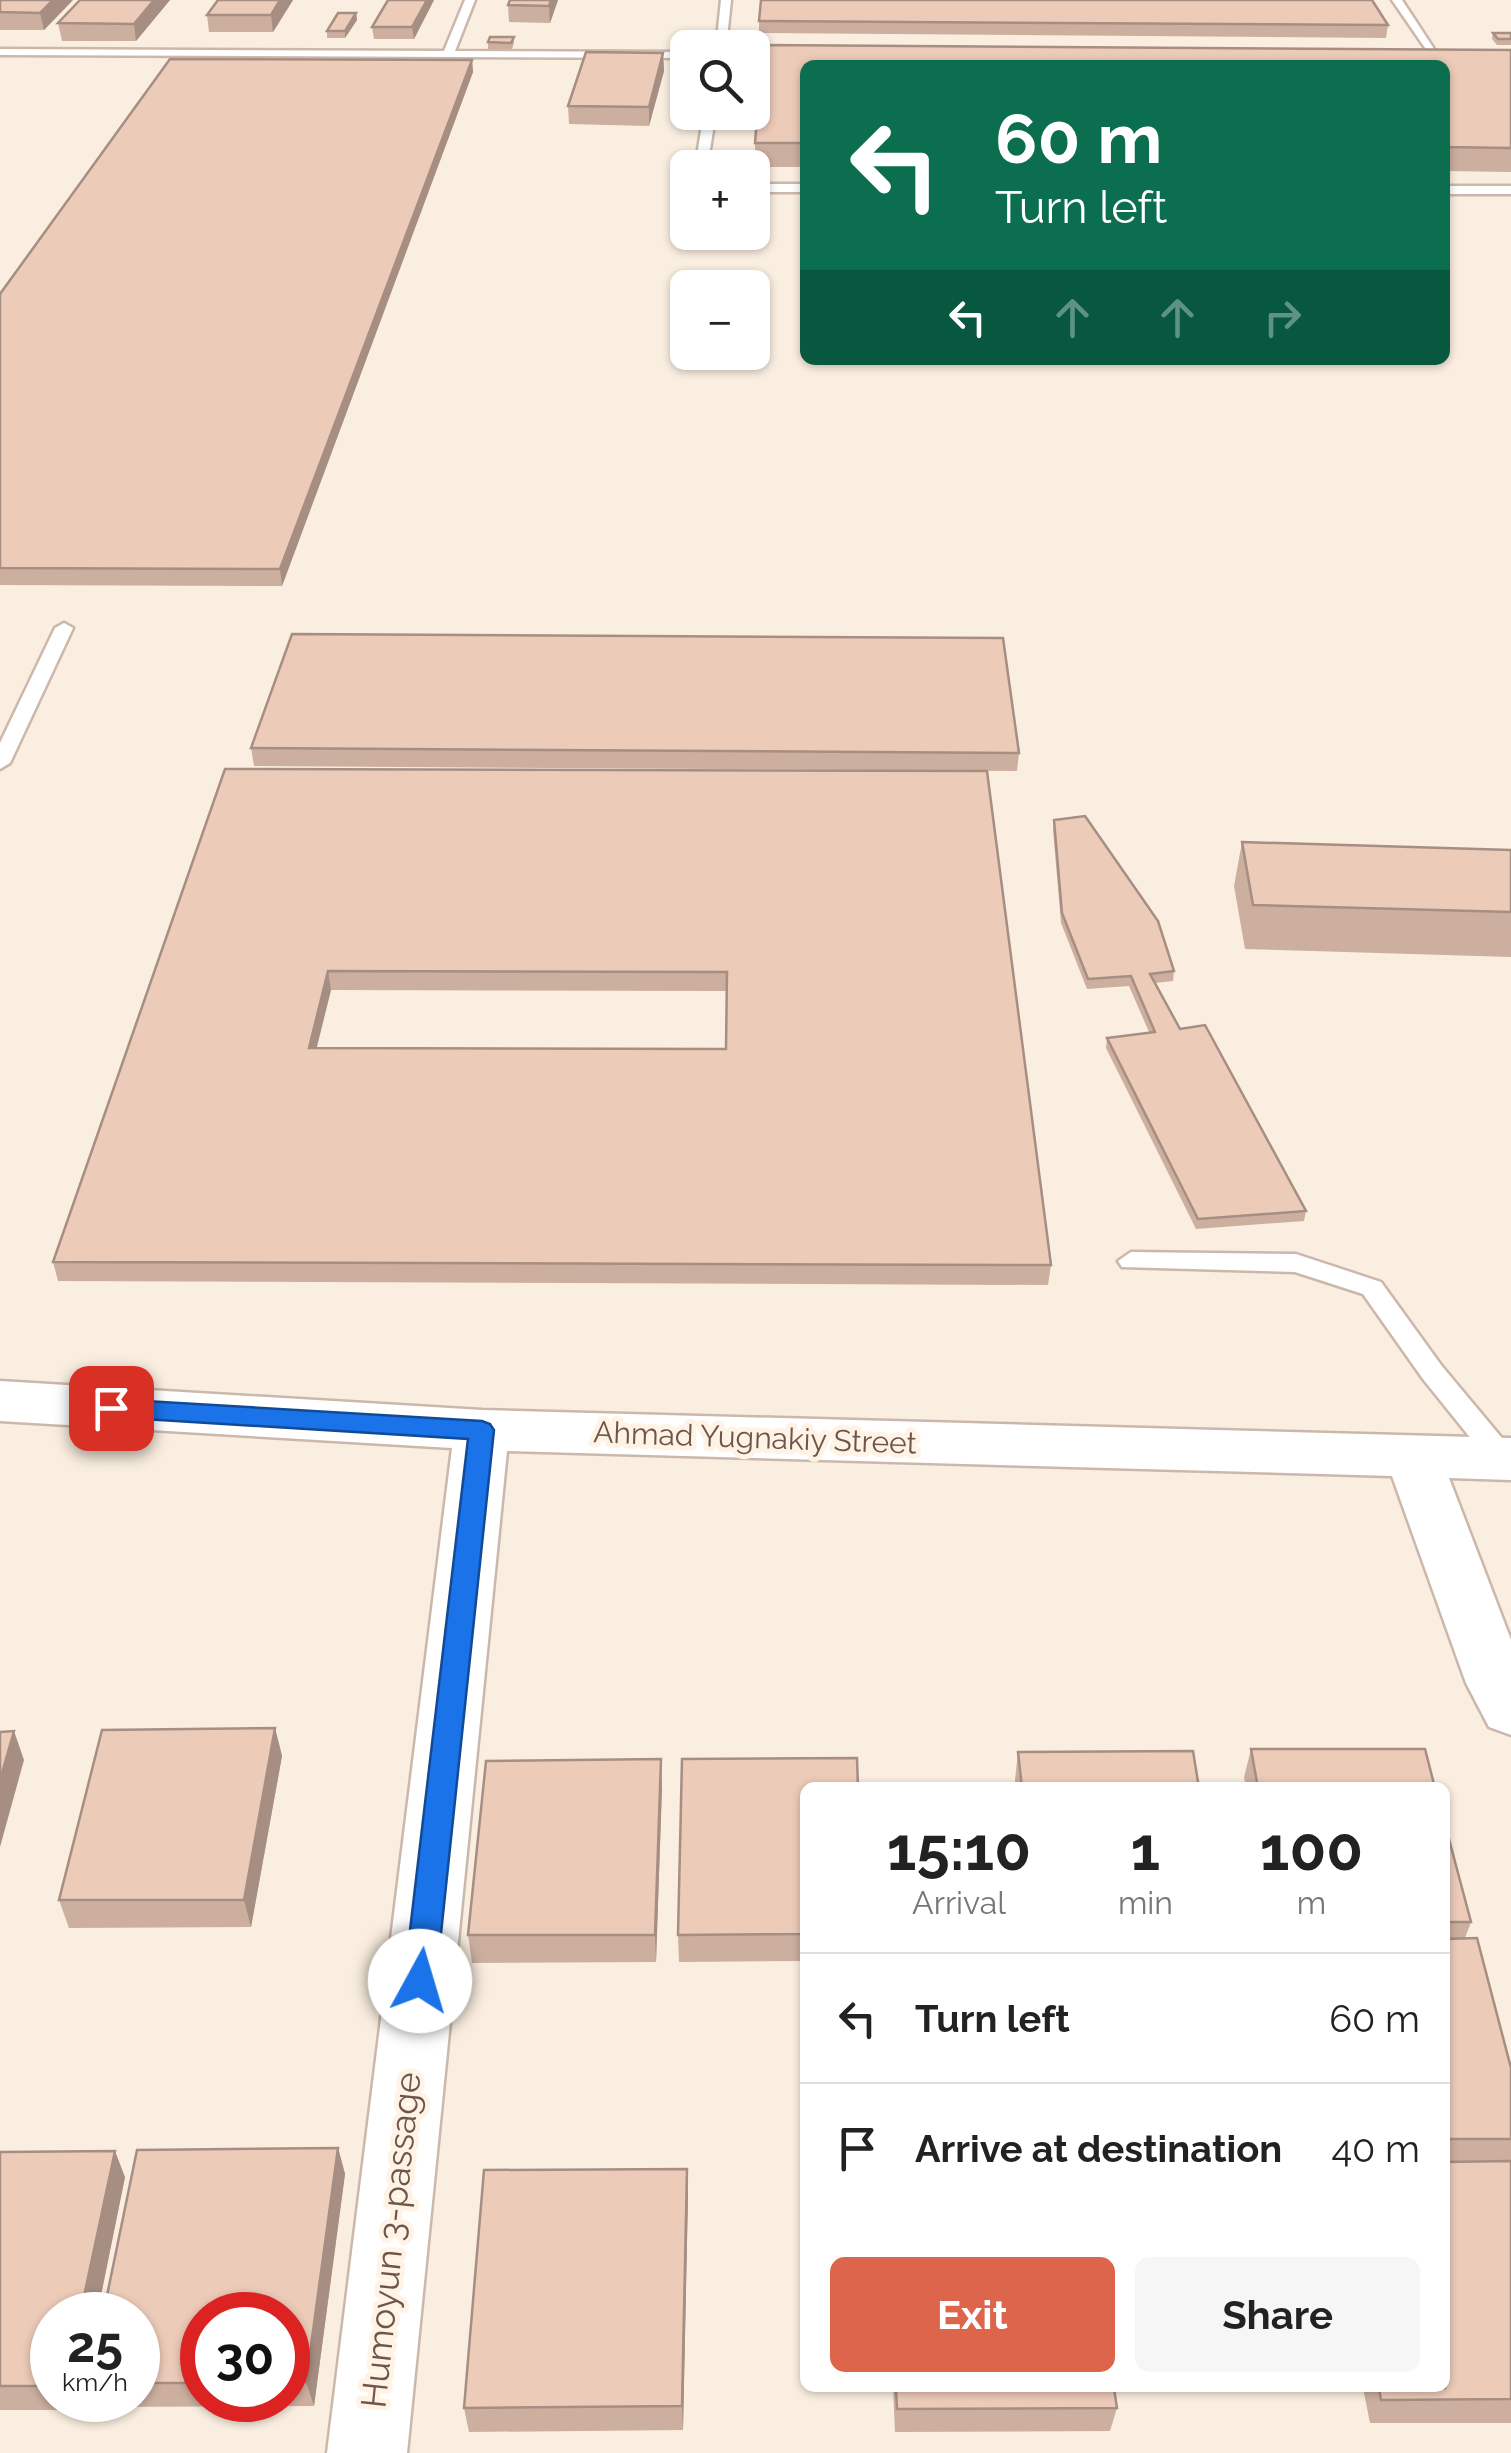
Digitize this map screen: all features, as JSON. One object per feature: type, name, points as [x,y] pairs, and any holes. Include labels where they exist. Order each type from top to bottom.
[{"type":"street","name":"Ahmad Yugnakiy Street","points":[[0,1401],[482,1430],[1507,1459]]},
{"type":"street","name":"Humoyun 3-passage","points":[[367,2453],[482,1430]]},
{"type":"street","points":[[1413,1456],[1497,1683],[1511,1709]]},
{"type":"lane","points":[[448,54],[470,0]]},
{"type":"lane","points":[[723,30],[726,0]]},
{"type":"lane","points":[[1397,0],[1436,56]]},
{"type":"lane","points":[[0,52],[670,55]]},
{"type":"lane","points":[[770,56],[811,56]]},
{"type":"lane","points":[[1416,56],[1455,56]]},
{"type":"lane","points":[[770,188],[800,188]]},
{"type":"lane","points":[[1450,190],[1511,190]]},
{"type":"lane","points":[[0,764],[64,628]]},
{"type":"lane","points":[[1130,1261],[1296,1263],[1372,1288],[1432,1372],[1507,1459]]},
{"type":"building","points":[[0,0],[53,0],[40,13],[0,12]]},
{"type":"building","points":[[80,0],[154,0],[134,24],[58,23]]},
{"type":"building","points":[[218,0],[280,0],[271,15],[207,15]]},
{"type":"building","points":[[388,0],[427,0],[412,27],[372,27]]},
{"type":"building","points":[[510,0],[551,0],[549,6],[508,5]]},
{"type":"building","points":[[761,0],[1372,0],[1388,25],[759,21]]},
{"type":"building","points":[[338,13],[356,13],[345,31],[327,31]]},
{"type":"building","points":[[1493,33],[1511,33],[1511,39],[1498,39]]},
{"type":"building","points":[[490,37],[514,37],[511,43],[488,42]]},
{"type":"building","points":[[770,45],[1511,50],[1511,148],[1450,147],[1450,60],[800,60],[800,143],[755,143],[756,130],[770,130]]},
{"type":"building","points":[[586,52],[663,53],[649,107],[568,106]]},
{"type":"building","points":[[170,59],[472,60],[280,569],[0,568],[0,294]]},
{"type":"building","points":[[292,634],[1003,638],[1019,753],[251,748]]},
{"type":"building","points":[[225,769],[987,771],[1051,1265],[53,1262]],"holes":[[[328,971],[727,972],[726,1049],[309,1048]]]},
{"type":"building","points":[[1085,816],[1158,921],[1174,971],[1150,974],[1180,1029],[1205,1025],[1306,1211],[1198,1219],[1107,1038],[1155,1032],[1131,976],[1088,979],[1062,913],[1054,820]]},
{"type":"building","points":[[1242,842],[1511,850],[1511,912],[1253,905]]},
{"type":"building","points":[[275,1728],[244,1900],[59,1900],[102,1730]]},
{"type":"building","points":[[14,1731],[0,1780],[0,1732]]},
{"type":"building","points":[[1251,1749],[1425,1749],[1433,1782],[1257,1782]]},
{"type":"building","points":[[1193,1751],[1198,1782],[1021,1782],[1018,1752]]},
{"type":"building","points":[[857,1758],[858,1782],[800,1782],[800,1934],[678,1935],[682,1759]]},
{"type":"building","points":[[661,1759],[655,1935],[468,1935],[486,1761]]},
{"type":"building","points":[[1450,1843],[1471,1922],[1450,1922]]},
{"type":"building","points":[[1477,1938],[1511,2068],[1511,2139],[1450,2139],[1450,1939]]},
{"type":"building","points":[[338,2148],[310,2353],[310,2292],[180,2292],[180,2383],[160,2383],[160,2292],[108,2292],[137,2150]]},
{"type":"building","points":[[115,2151],[85,2292],[30,2292],[30,2386],[0,2386],[0,2152]]},
{"type":"building","points":[[1511,2161],[1511,2399],[1381,2400],[1380,2392],[1450,2392],[1450,2162]]},
{"type":"building","points":[[687,2169],[682,2406],[464,2408],[484,2170]]},
{"type":"building","points":[[896,2392],[1115,2392],[1117,2408],[897,2409]]},
{"type":"route","points":[[111,1408],[482,1430],[420,1981]]}]
